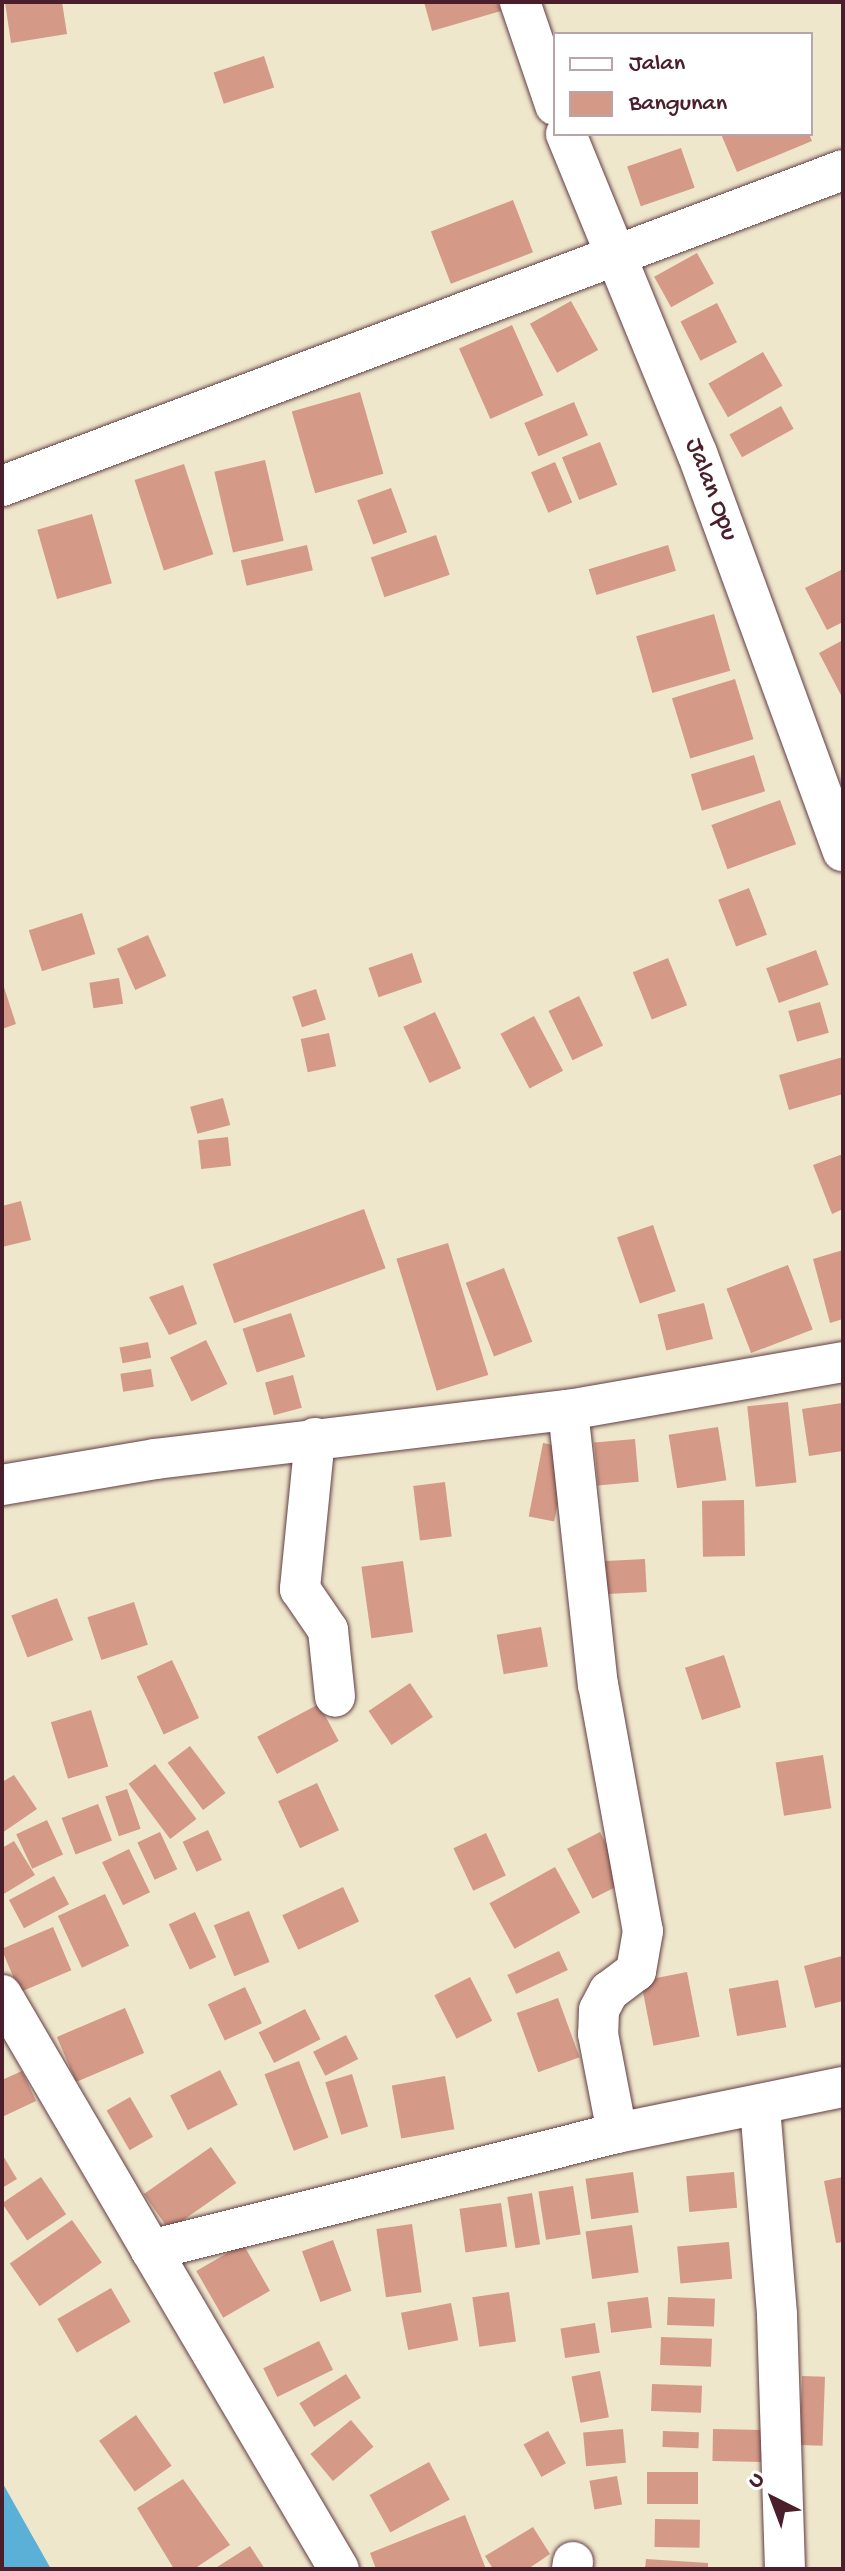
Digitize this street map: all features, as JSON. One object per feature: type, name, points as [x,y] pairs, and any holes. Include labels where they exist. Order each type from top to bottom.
[{"type":"street","points":[[520,2],[553,99]]},
{"type":"street","name":"Jalan Opu","points":[[567,136],[697,453],[843,851]]},
{"type":"street","points":[[2,486],[843,170]]},
{"type":"street","points":[[2,1485],[315,1438],[568,1410],[843,1362]]},
{"type":"street","points":[[568,1410],[598,1684],[643,1931],[636,1971],[609,1991],[599,2010],[598,2034],[617,2133]]},
{"type":"street","points":[[315,1438],[300,1589],[328,1630],[335,1697]]},
{"type":"street","points":[[2,1995],[339,2569]]},
{"type":"street","points":[[151,2250],[617,2133],[760,2107],[843,2087]]},
{"type":"street","points":[[760,2107],[777,2315],[785,2569]]},
{"type":"water","points":[[2,2482],[51,2569],[2,2569]]},
{"type":"building","points":[[5,2],[62,2],[67,34],[11,43]]},
{"type":"building","points":[[424,2],[498,2],[501,11],[432,31]]},
{"type":"building","points":[[264,56],[274,87],[224,104],[214,72]]},
{"type":"building","points":[[722,136],[810,136],[812,141],[737,172]]},
{"type":"building","points":[[681,148],[695,188],[641,206],[627,167]]},
{"type":"building","points":[[513,200],[533,252],[451,284],[431,232]]},
{"type":"building","points":[[697,253],[714,284],[671,307],[654,277]]},
{"type":"building","points":[[571,301],[598,350],[557,373],[530,324]]},
{"type":"building","points":[[717,303],[737,342],[700,361],[680,322]]},
{"type":"building","points":[[512,325],[543,395],[490,419],[459,349]]},
{"type":"building","points":[[763,352],[782,386],[728,417],[708,384]]},
{"type":"building","points":[[360,392],[383,474],[315,493],[292,412]]},
{"type":"building","points":[[574,402],[588,435],[538,456],[524,423]]},
{"type":"building","points":[[781,406],[794,429],[742,457],[729,435]]},
{"type":"building","points":[[600,442],[617,485],[579,500],[562,457]]},
{"type":"building","points":[[265,460],[284,541],[233,553],[214,472]]},
{"type":"building","points":[[555,462],[572,503],[548,513],[531,472]]},
{"type":"building","points":[[184,464],[213,554],[164,570],[135,480]]},
{"type":"building","points":[[391,488],[407,532],[373,544],[357,500]]},
{"type":"building","points":[[92,514],[112,583],[57,599],[37,530]]},
{"type":"building","points":[[436,535],[450,575],[384,597],[371,557]]},
{"type":"building","points":[[307,545],[313,570],[247,586],[241,560]]},
{"type":"building","points":[[668,545],[676,571],[597,595],[589,569]]},
{"type":"building","points":[[843,569],[843,622],[827,630],[805,588]]},
{"type":"building","points":[[714,614],[730,671],[652,693],[636,636]]},
{"type":"building","points":[[843,640],[843,699],[819,653]]},
{"type":"building","points":[[735,679],[753,739],[690,759],[672,698]]},
{"type":"building","points":[[754,755],[765,791],[702,811],[691,774]]},
{"type":"building","points":[[780,800],[796,844],[727,869],[711,825]]},
{"type":"building","points":[[749,888],[767,935],[736,947],[718,900]]},
{"type":"building","points":[[82,913],[95,954],[42,971],[29,930]]},
{"type":"building","points":[[148,935],[166,976],[135,990],[117,949]]},
{"type":"building","points":[[816,950],[829,985],[779,1003],[766,968]]},
{"type":"building","points":[[412,953],[422,982],[379,997],[369,968]]},
{"type":"building","points":[[668,958],[687,1005],[652,1020],[633,972]]},
{"type":"building","points":[[119,978],[123,1004],[93,1008],[89,983]]},
{"type":"building","points":[[2,981],[16,1024],[2,1029]]},
{"type":"building","points":[[316,989],[326,1019],[302,1027],[292,997]]},
{"type":"building","points":[[579,996],[603,1045],[573,1060],[548,1011]]},
{"type":"building","points":[[820,1002],[829,1033],[797,1042],[788,1011]]},
{"type":"building","points":[[435,1012],[461,1068],[429,1083],[403,1027]]},
{"type":"building","points":[[534,1016],[563,1071],[530,1089],[500,1034]]},
{"type":"building","points":[[329,1033],[336,1066],[308,1072],[301,1039]]},
{"type":"building","points":[[843,1057],[843,1094],[789,1110],[779,1075]]},
{"type":"building","points":[[223,1098],[230,1125],[197,1134],[190,1107]]},
{"type":"building","points":[[228,1137],[231,1166],[201,1169],[198,1140]]},
{"type":"building","points":[[843,1154],[843,1209],[832,1214],[813,1165]]},
{"type":"building","points":[[21,1201],[31,1240],[2,1247],[2,1206]]},
{"type":"building","points":[[364,1209],[386,1268],[234,1323],[213,1264]]},
{"type":"building","points":[[653,1225],[676,1291],[640,1304],[617,1237]]},
{"type":"building","points":[[448,1243],[488,1375],[437,1391],[396,1259]]},
{"type":"building","points":[[843,1250],[843,1319],[830,1323],[813,1259]]},
{"type":"building","points":[[788,1265],[813,1329],[751,1353],[726,1289]]},
{"type":"building","points":[[504,1268],[532,1342],[494,1356],[466,1283]]},
{"type":"building","points":[[183,1285],[197,1324],[169,1335],[149,1297]]},
{"type":"building","points":[[704,1303],[713,1339],[666,1351],[657,1315]]},
{"type":"building","points":[[291,1313],[305,1357],[257,1373],[242,1329]]},
{"type":"building","points":[[206,1340],[227,1384],[192,1402],[170,1358]]},
{"type":"building","points":[[148,1342],[151,1358],[123,1363],[120,1348]]},
{"type":"building","points":[[151,1369],[154,1387],[123,1392],[120,1374]]},
{"type":"building","points":[[293,1375],[302,1408],[274,1415],[265,1383]]},
{"type":"building","points":[[788,1402],[796,1483],[756,1487],[747,1406]]},
{"type":"building","points":[[842,1403],[843,1451],[809,1456],[802,1409]]},
{"type":"building","points":[[718,1427],[726,1480],[677,1488],[669,1435]]},
{"type":"building","points":[[635,1439],[639,1482],[598,1485],[594,1443]]},
{"type":"building","points":[[543,1443],[569,1448],[554,1522],[529,1517]]},
{"type":"building","points":[[445,1482],[452,1537],[420,1540],[413,1486]]},
{"type":"building","points":[[744,1500],[745,1556],[703,1557],[702,1501]]},
{"type":"building","points":[[645,1559],[647,1592],[603,1594],[601,1561]]},
{"type":"building","points":[[403,1561],[413,1632],[371,1638],[361,1567]]},
{"type":"building","points":[[57,1598],[73,1640],[27,1658],[11,1616]]},
{"type":"building","points":[[134,1602],[148,1645],[101,1660],[87,1617]]},
{"type":"building","points":[[541,1627],[548,1666],[504,1674],[497,1635]]},
{"type":"building","points":[[724,1655],[741,1707],[702,1720],[685,1668]]},
{"type":"building","points":[[172,1660],[199,1718],[164,1734],[137,1676]]},
{"type":"building","points":[[410,1683],[433,1717],[391,1745],[369,1711]]},
{"type":"building","points":[[319,1704],[339,1741],[277,1774],[257,1737]]},
{"type":"building","points":[[91,1710],[108,1766],[68,1779],[51,1722]]},
{"type":"building","points":[[190,1746],[226,1793],[203,1810],[168,1763]]},
{"type":"building","points":[[823,1755],[831,1808],[784,1816],[776,1763]]},
{"type":"building","points":[[155,1764],[197,1819],[170,1839],[129,1784]]},
{"type":"building","points":[[14,1775],[37,1809],[2,1833],[2,1782]]},
{"type":"building","points":[[317,1783],[339,1830],[300,1848],[278,1801]]},
{"type":"building","points":[[127,1789],[141,1829],[119,1836],[105,1796]]},
{"type":"building","points":[[98,1804],[112,1840],[76,1854],[62,1818]]},
{"type":"building","points":[[47,1820],[63,1854],[32,1869],[16,1834]]},
{"type":"building","points":[[208,1830],[222,1860],[197,1872],[183,1842]]},
{"type":"building","points":[[160,1832],[177,1869],[155,1880],[137,1843]]},
{"type":"building","points":[[600,1832],[625,1882],[592,1899],[567,1849]]},
{"type":"building","points":[[486,1833],[506,1876],[473,1891],[453,1848]]},
{"type":"building","points":[[14,1841],[35,1875],[2,1895],[2,1848]]},
{"type":"building","points":[[129,1849],[150,1892],[123,1905],[102,1862]]},
{"type":"building","points":[[555,1867],[580,1912],[515,1949],[489,1903]]},
{"type":"building","points":[[54,1876],[69,1904],[24,1928],[9,1900]]},
{"type":"building","points":[[343,1887],[359,1921],[298,1950],[282,1915]]},
{"type":"building","points":[[105,1894],[129,1946],[82,1968],[58,1916]]},
{"type":"building","points":[[249,1911],[270,1962],[234,1976],[214,1925]]},
{"type":"building","points":[[195,1912],[216,1957],[190,1970],[169,1924]]},
{"type":"building","points":[[53,1927],[71,1970],[20,1992],[2,1949]]},
{"type":"building","points":[[559,1951],[568,1970],[516,1994],[507,1975]]},
{"type":"building","points":[[842,1956],[843,2001],[815,2008],[804,1966]]},
{"type":"building","points":[[687,1972],[700,2037],[653,2046],[641,1981]]},
{"type":"building","points":[[470,1977],[492,2021],[457,2039],[434,1995]]},
{"type":"building","points":[[778,1980],[786,2027],[737,2036],[729,1989]]},
{"type":"building","points":[[245,1987],[262,2023],[225,2041],[208,2004]]},
{"type":"building","points":[[558,1998],[580,2057],[538,2072],[517,2013]]},
{"type":"building","points":[[125,2008],[144,2053],[76,2082],[57,2037]]},
{"type":"building","points":[[305,2009],[320,2039],[274,2063],[259,2033]]},
{"type":"building","points":[[346,2035],[358,2059],[325,2076],[313,2052]]},
{"type":"building","points":[[299,2061],[328,2138],[294,2151],[264,2074]]},
{"type":"building","points":[[220,2070],[238,2105],[188,2130],[170,2095]]},
{"type":"building","points":[[22,2071],[36,2101],[2,2117],[2,2080]]},
{"type":"building","points":[[352,2074],[368,2127],[341,2135],[325,2082]]},
{"type":"building","points":[[445,2076],[454,2129],[401,2139],[392,2085]]},
{"type":"building","points":[[130,2097],[153,2137],[130,2150],[107,2110]]},
{"type":"building","points":[[211,2147],[236,2183],[169,2230],[144,2194]]},
{"type":"building","points":[[2,2154],[17,2179],[2,2188]]},
{"type":"building","points":[[633,2172],[639,2213],[591,2219],[585,2179]]},
{"type":"building","points":[[734,2172],[737,2208],[689,2212],[686,2176]]},
{"type":"building","points":[[41,2177],[66,2214],[27,2241],[2,2203]]},
{"type":"building","points":[[843,2177],[843,2242],[836,2243],[824,2181]]},
{"type":"building","points":[[573,2186],[581,2234],[546,2240],[538,2191]]},
{"type":"building","points":[[532,2193],[540,2244],[515,2248],[507,2197]]},
{"type":"building","points":[[501,2203],[507,2247],[466,2252],[459,2209]]},
{"type":"building","points":[[72,2220],[102,2263],[40,2306],[10,2264]]},
{"type":"building","points":[[412,2224],[422,2292],[386,2297],[376,2229]]},
{"type":"building","points":[[632,2225],[639,2273],[592,2279],[585,2232]]},
{"type":"building","points":[[333,2240],[351,2291],[320,2302],[302,2251]]},
{"type":"building","points":[[729,2242],[732,2279],[680,2283],[677,2247]]},
{"type":"building","points":[[243,2244],[270,2291],[223,2318],[196,2271]]},
{"type":"building","points":[[111,2288],[130,2322],[77,2353],[57,2319]]},
{"type":"building","points":[[509,2292],[516,2342],[479,2347],[472,2297]]},
{"type":"building","points":[[648,2297],[652,2328],[611,2333],[607,2302]]},
{"type":"building","points":[[668,2297],[715,2299],[714,2327],[667,2325]]},
{"type":"building","points":[[451,2303],[458,2340],[408,2350],[401,2313]]},
{"type":"building","points":[[595,2323],[600,2353],[565,2358],[560,2328]]},
{"type":"building","points":[[661,2337],[712,2339],[711,2367],[660,2365]]},
{"type":"building","points":[[319,2341],[333,2370],[277,2397],[263,2368]]},
{"type":"building","points":[[600,2371],[609,2417],[581,2423],[572,2377]]},
{"type":"building","points":[[346,2374],[361,2398],[314,2427],[299,2403]]},
{"type":"building","points":[[802,2376],[825,2377],[823,2446],[800,2445]]},
{"type":"building","points":[[652,2384],[702,2386],[701,2413],[651,2411]]},
{"type":"building","points":[[136,2415],[172,2466],[135,2492],[99,2441]]},
{"type":"building","points":[[351,2420],[373,2447],[333,2481],[310,2454]]},
{"type":"building","points":[[623,2429],[626,2463],[586,2466],[583,2432]]},
{"type":"building","points":[[713,2429],[765,2430],[764,2462],[712,2461]]},
{"type":"building","points":[[548,2431],[566,2463],[541,2477],[524,2445]]},
{"type":"building","points":[[663,2431],[699,2432],[698,2448],[662,2447]]},
{"type":"building","points":[[429,2462],[450,2500],[390,2533],[370,2495]]},
{"type":"building","points":[[647,2472],[698,2472],[698,2504],[647,2504]]},
{"type":"building","points":[[617,2476],[622,2505],[594,2509],[589,2481]]},
{"type":"building","points":[[183,2479],[230,2545],[194,2569],[174,2569],[137,2508]]},
{"type":"building","points":[[465,2515],[486,2569],[376,2569],[370,2553]]},
{"type":"building","points":[[655,2519],[700,2520],[700,2548],[655,2547]]},
{"type":"building","points":[[533,2527],[550,2554],[528,2569],[493,2569],[485,2556]]},
{"type":"building","points":[[250,2546],[265,2569],[214,2569]]},
{"type":"building","points":[[646,2559],[708,2563],[708,2569],[645,2569]]}]
